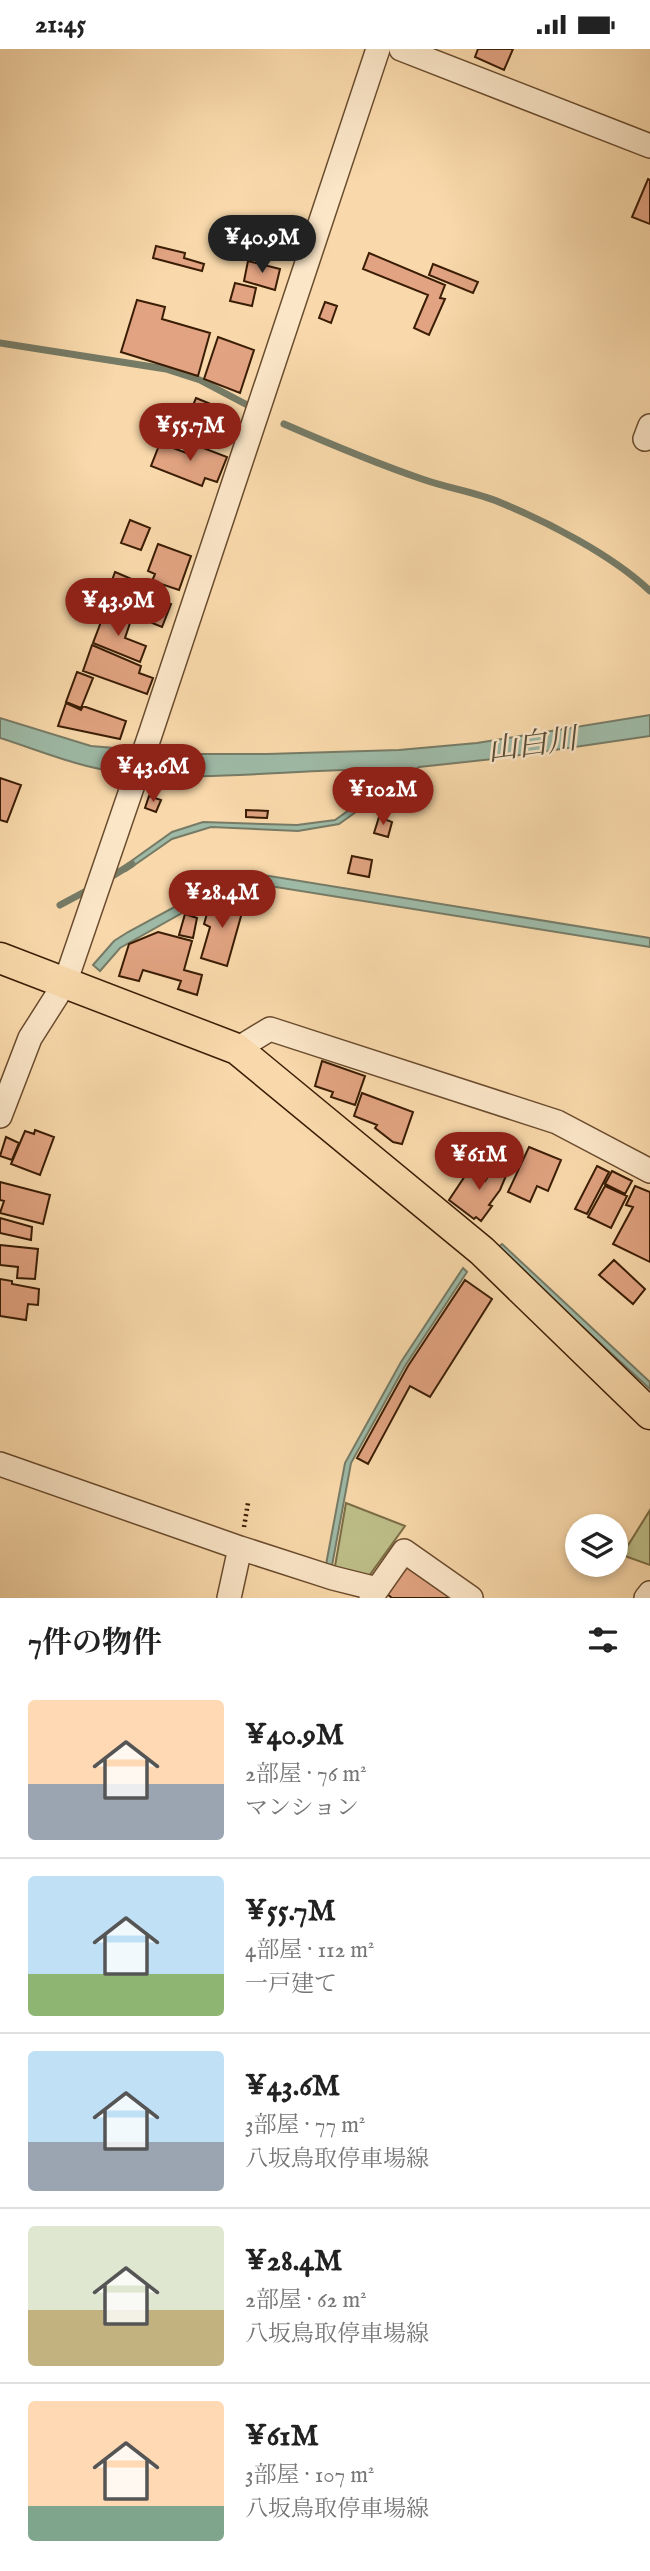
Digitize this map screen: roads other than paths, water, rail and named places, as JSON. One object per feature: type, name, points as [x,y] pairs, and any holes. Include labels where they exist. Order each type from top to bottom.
[{"type":"main road","points":[[0,958],[237,1049],[482,1251],[650,1414]]},
{"type":"street","points":[[0,1116],[30,1038],[65,983],[147,745],[377,49]]},
{"type":"street","points":[[401,49],[650,146]]},
{"type":"street","points":[[237,1049],[270,1030],[282,1033],[557,1122],[650,1171]]},
{"type":"street","points":[[0,1464],[374,1594],[404,1551],[471,1598]]},
{"type":"street","points":[[229,1598],[240,1549]]},
{"type":"street","points":[[646,1598],[650,1593]]},
{"type":"water","name":"山白川","points":[[650,715],[650,736],[419,767],[339,824],[298,831],[211,827],[172,839],[126,871],[123,867],[172,832],[203,822],[297,825],[335,820],[405,770],[333,770],[226,776],[154,775],[88,766],[0,738],[0,718],[91,746],[184,754],[399,750],[477,743]]},
{"type":"water","points":[[251,873],[650,938],[650,947],[240,883],[120,948],[100,971],[93,965],[114,941],[128,932],[228,878]]},
{"type":"water","points":[[502,1244],[650,1382],[650,1389],[497,1248]]},
{"type":"water","points":[[463,1268],[467,1272],[405,1366],[351,1463],[331,1571],[325,1570],[345,1463],[401,1362]]},
{"type":"waterway","points":[[0,343],[166,369],[200,380],[251,407]]},
{"type":"waterway","points":[[284,424],[387,466],[518,510],[598,552],[650,591]]},
{"type":"waterway","points":[[109,878],[132,864]]},
{"type":"waterway","points":[[60,905],[90,889]]}]
